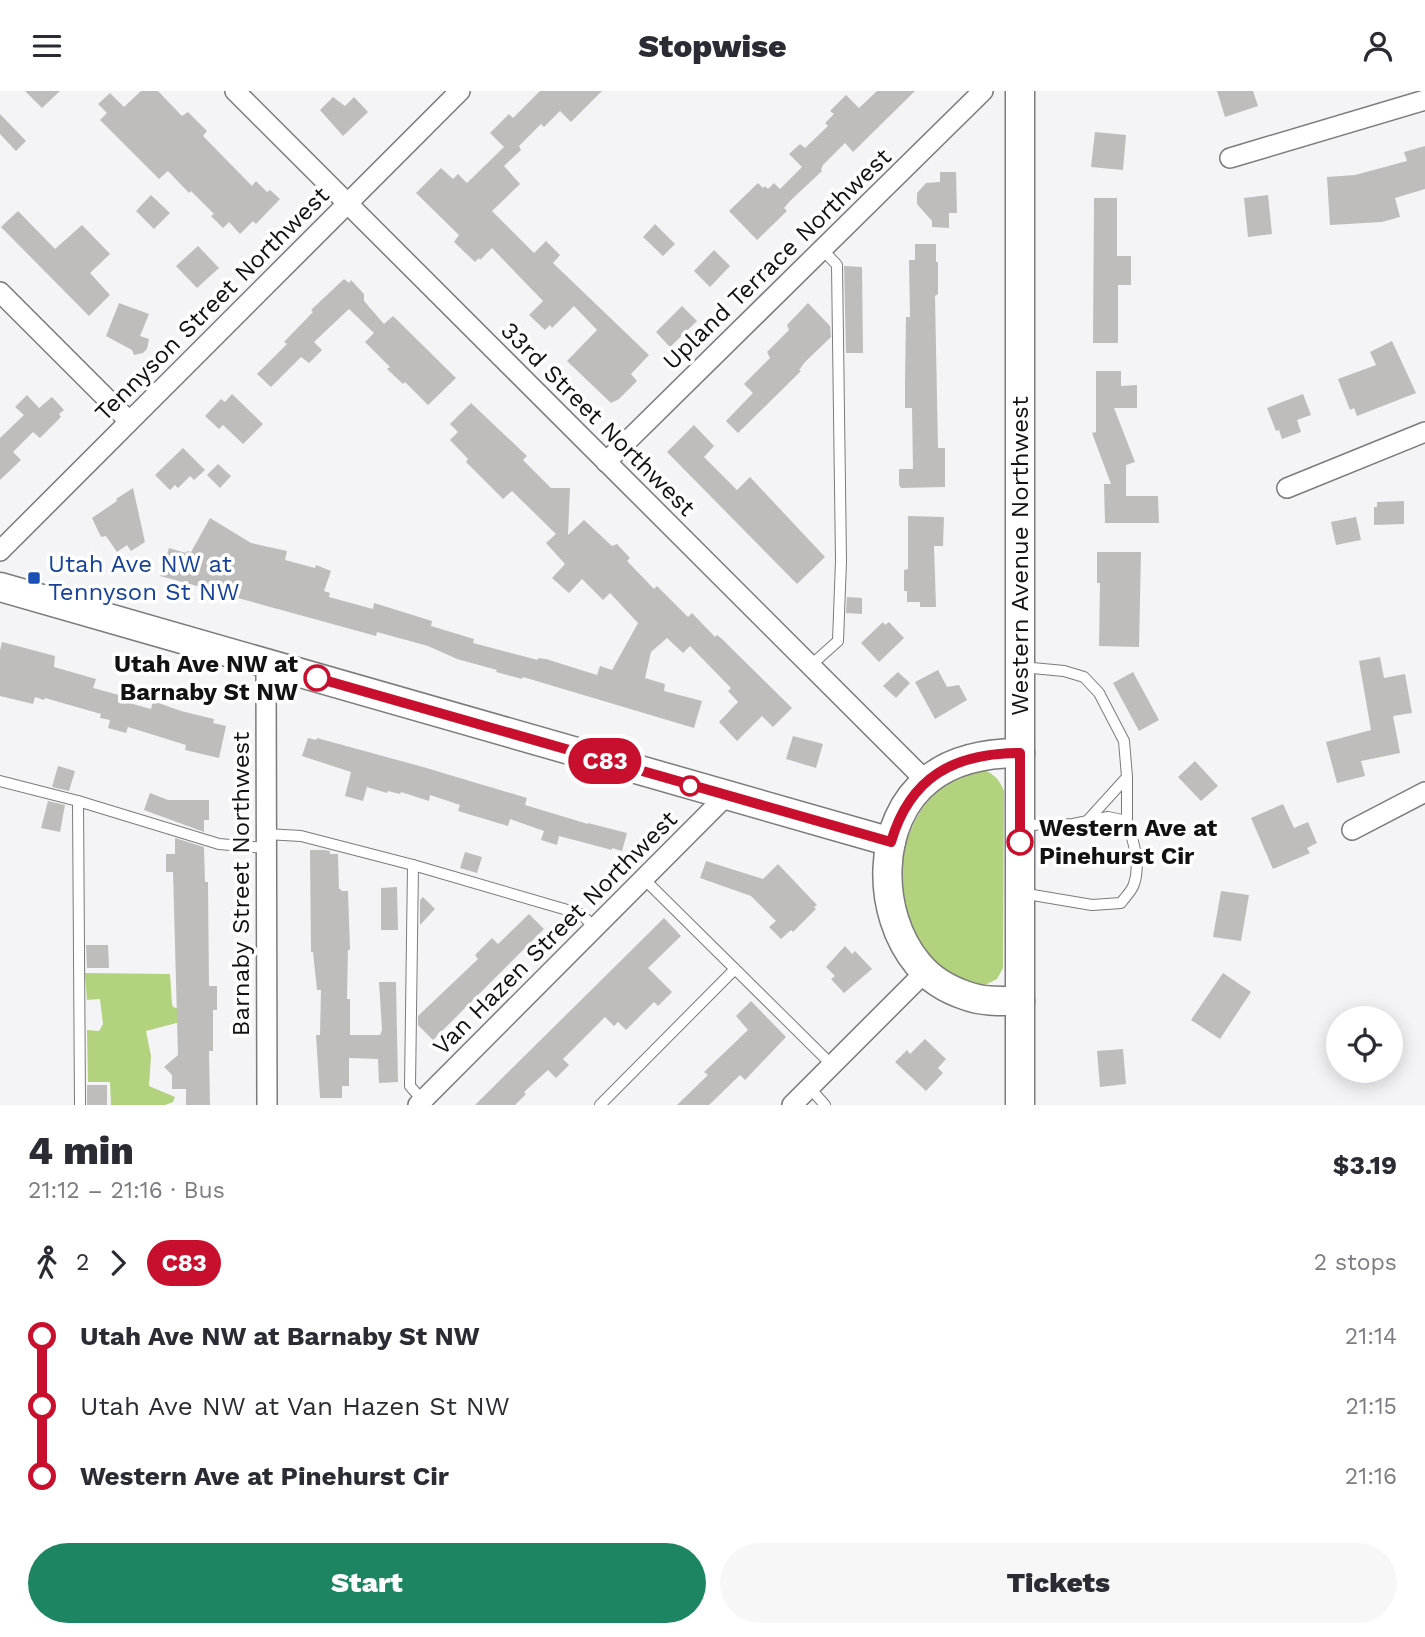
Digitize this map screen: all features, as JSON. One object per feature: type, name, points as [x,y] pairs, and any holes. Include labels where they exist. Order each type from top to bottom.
[{"type":"street","name":"33rd Street Northwest","points":[[235,91],[926,781]]},
{"type":"street","name":"Tennyson Street Northwest","points":[[0,551],[460,91]]},
{"type":"street","name":"Upland Terrace Northwest","points":[[606,462],[983,91]]},
{"type":"street","name":"Western Avenue Northwest","points":[[1020,91],[1020,1105]]},
{"type":"street","points":[[1230,158],[1389,100],[1425,100]]},
{"type":"street","points":[[0,292],[129,421]]},
{"type":"street","points":[[1287,488],[1425,432]]},
{"type":"street","points":[[0,587],[891,842]]},
{"type":"street","name":"Barnaby Street Northwest","points":[[266,663],[267,1105]]},
{"type":"street","points":[[1020,753],[975,757],[952,765],[926,781],[903,811],[891,842],[887,880],[892,911],[908,950],[925,972],[950,989],[973,998],[996,1002],[1020,1001]]},
{"type":"street","points":[[1352,830],[1425,792]]},
{"type":"street","name":"Van Hazen Street Northwest","points":[[421,1103],[726,796]]},
{"type":"street","points":[[792,1105],[925,972]]},
{"type":"lane","points":[[810,666],[838,641],[841,561],[837,265],[822,249]]},
{"type":"lane","points":[[1020,893],[1092,905],[1121,903],[1134,886],[1136,872],[1135,845],[1127,821],[1124,741],[1099,693],[1084,677],[1064,671],[1021,667]]},
{"type":"lane","points":[[1088,820],[1127,777]]},
{"type":"lane","points":[[0,781],[78,801],[219,844],[301,836],[413,865],[581,914],[596,928]]},
{"type":"lane","points":[[78,801],[80,1105]]},
{"type":"lane","points":[[1020,825],[1055,826],[1108,817],[1127,821]]},
{"type":"lane","points":[[413,865],[410,1086],[421,1103]]},
{"type":"lane","points":[[644,879],[832,1065]]},
{"type":"lane","points":[[600,1105],[735,969]]},
{"type":"lane","points":[[809,1087],[825,1105]]},
{"type":"green space","points":[[978,768],[994,776],[1004,791],[1003,968],[997,979],[983,986],[957,979],[933,961],[915,937],[905,910],[901,881],[904,851],[914,823],[930,798],[953,779]]},
{"type":"green space","points":[[85,973],[170,974],[172,1004],[173,1007],[186,1011],[184,1021],[146,1031],[151,1056],[149,1086],[175,1097],[173,1102],[165,1105],[111,1105],[110,1082],[88,1082],[87,1030],[99,1031],[103,1024],[100,999],[87,1000]]},
{"type":"building","points":[[25,91],[60,91],[42,108]]},
{"type":"building","points":[[141,91],[158,91],[182,116],[188,112],[207,131],[203,136],[252,186],[256,181],[267,192],[270,190],[280,199],[256,224],[253,221],[240,234],[229,222],[223,228],[211,216],[214,214],[168,171],[159,179],[100,120],[107,113],[98,104],[110,93],[124,107]]},
{"type":"building","points":[[540,91],[602,91],[571,122],[560,111],[544,127],[541,124],[519,146],[521,150],[504,166],[520,184],[492,211],[534,253],[546,241],[560,255],[553,263],[649,355],[631,374],[637,381],[619,399],[611,403],[567,361],[597,330],[574,306],[552,328],[550,325],[545,330],[529,315],[543,301],[492,248],[475,262],[454,242],[459,235],[416,193],[441,168],[453,179],[458,174],[467,183],[504,147],[490,133],[509,114],[513,118]]},
{"type":"building","points":[[877,91],[915,91],[853,152],[845,143],[823,165],[822,171],[784,208],[787,211],[757,240],[729,211],[758,183],[768,189],[774,183],[780,189],[802,167],[789,154],[800,144],[805,148],[828,126],[825,123],[834,114],[830,111],[846,95],[859,108]]},
{"type":"building","points":[[1217,91],[1253,91],[1258,106],[1225,117]]},
{"type":"building","points":[[333,97],[345,106],[354,97],[368,112],[343,136],[320,110]]},
{"type":"building","points":[[0,114],[26,141],[16,151],[0,134]]},
{"type":"building","points":[[1095,132],[1126,135],[1123,170],[1091,167]]},
{"type":"building","points":[[1425,146],[1425,189],[1395,198],[1400,217],[1382,222],[1330,225],[1327,177],[1355,175],[1407,161],[1404,152]]},
{"type":"building","points":[[940,172],[956,172],[957,213],[949,213],[949,228],[932,227],[932,221],[917,204],[917,193],[926,183],[940,182]]},
{"type":"building","points":[[151,195],[170,213],[154,229],[136,211]]},
{"type":"building","points":[[1268,195],[1272,234],[1248,237],[1244,198]]},
{"type":"building","points":[[1094,198],[1117,198],[1117,256],[1131,256],[1131,285],[1118,285],[1118,343],[1093,343]]},
{"type":"building","points":[[18,211],[55,249],[82,225],[110,254],[90,273],[110,295],[89,316],[1,227]]},
{"type":"building","points":[[655,224],[675,244],[663,256],[643,237]]},
{"type":"building","points":[[915,244],[936,244],[938,448],[945,448],[945,487],[901,488],[899,485],[899,469],[913,469],[912,408],[905,408],[905,383],[906,317],[910,317],[909,260],[915,260]]},
{"type":"building","points":[[198,246],[219,268],[197,288],[176,266]]},
{"type":"building","points":[[714,250],[730,266],[710,287],[694,271]]},
{"type":"building","points":[[844,266],[862,267],[863,353],[846,353]]},
{"type":"building","points":[[344,279],[349,283],[351,280],[364,294],[364,301],[384,324],[393,316],[456,378],[428,405],[405,382],[403,384],[387,369],[390,367],[365,342],[374,333],[349,309],[314,342],[322,350],[309,363],[301,357],[271,387],[257,374],[287,344],[284,342],[313,312],[311,310]]},
{"type":"building","points":[[119,303],[149,314],[140,336],[149,339],[147,349],[143,353],[134,355],[132,350],[106,336]]},
{"type":"building","points":[[808,303],[830,326],[831,337],[805,362],[799,370],[801,371],[738,433],[726,421],[753,393],[744,384],[770,358],[767,352],[789,330],[787,325]]},
{"type":"building","points":[[682,306],[697,321],[670,347],[656,332]]},
{"type":"building","points":[[1392,341],[1416,393],[1357,416],[1354,408],[1350,410],[1338,379],[1376,365],[1370,352]]},
{"type":"building","points":[[1096,371],[1121,371],[1121,386],[1137,385],[1137,408],[1114,408],[1135,462],[1126,465],[1126,496],[1158,496],[1159,523],[1105,523],[1104,484],[1111,484],[1092,433],[1096,432]]},
{"type":"building","points":[[232,394],[263,424],[243,444],[223,425],[219,429],[205,416],[221,399],[225,402]]},
{"type":"building","points":[[1303,394],[1311,415],[1297,420],[1301,432],[1282,439],[1267,408]]},
{"type":"building","points":[[27,395],[39,408],[52,397],[64,410],[59,414],[61,417],[40,438],[33,432],[13,452],[21,460],[0,480],[0,438],[24,415],[15,407]]},
{"type":"building","points":[[471,403],[527,456],[523,460],[551,488],[570,488],[568,535],[584,520],[612,546],[617,544],[630,558],[627,561],[654,589],[657,586],[688,617],[692,613],[792,708],[773,727],[762,716],[737,741],[719,722],[738,702],[728,691],[731,688],[690,646],[683,653],[667,638],[651,652],[645,678],[665,684],[664,691],[702,701],[694,728],[523,677],[522,679],[496,672],[497,670],[457,659],[428,646],[377,632],[376,636],[227,595],[226,598],[208,589],[160,576],[169,548],[191,552],[210,518],[251,543],[287,551],[285,560],[315,568],[316,565],[331,571],[324,591],[330,593],[329,597],[373,609],[374,603],[432,621],[431,626],[474,639],[473,643],[538,660],[546,659],[597,675],[600,666],[612,670],[638,623],[610,593],[603,600],[582,579],[569,593],[552,578],[565,564],[546,543],[556,534],[512,491],[503,499],[466,462],[468,459],[450,440],[458,432],[450,424]]},
{"type":"building","points":[[694,425],[714,446],[704,457],[737,490],[750,477],[825,557],[797,584],[667,452]]},
{"type":"building","points":[[183,448],[205,470],[194,480],[190,476],[178,488],[175,485],[170,490],[155,475]]},
{"type":"building","points":[[218,464],[231,476],[220,488],[207,475]]},
{"type":"building","points":[[133,488],[145,542],[131,551],[127,545],[117,552],[106,536],[101,537],[92,518]]},
{"type":"building","points":[[1404,501],[1404,524],[1374,525],[1374,507],[1377,507],[1377,502]]},
{"type":"building","points":[[908,516],[944,517],[943,546],[934,546],[936,607],[920,607],[920,602],[907,602],[904,570],[908,569]]},
{"type":"building","points":[[1356,517],[1361,540],[1336,545],[1331,522]]},
{"type":"building","points":[[1097,552],[1141,552],[1139,647],[1099,646],[1100,583],[1097,583]]},
{"type":"building","points":[[847,597],[862,598],[862,614],[846,613]]},
{"type":"building","points":[[883,622],[885,625],[889,622],[904,638],[879,662],[861,643]]},
{"type":"building","points":[[2,642],[55,656],[54,667],[96,679],[93,688],[119,695],[118,700],[151,709],[153,701],[214,719],[213,723],[226,726],[219,758],[185,750],[186,745],[128,727],[126,733],[108,728],[110,720],[100,718],[101,714],[45,698],[35,697],[33,704],[0,696]]},
{"type":"building","points":[[1380,657],[1384,678],[1405,674],[1412,713],[1393,716],[1400,753],[1361,761],[1365,776],[1337,783],[1326,742],[1371,730],[1359,661]]},
{"type":"building","points":[[938,670],[947,687],[959,685],[967,700],[935,719],[915,682]]},
{"type":"building","points":[[898,672],[910,683],[896,698],[883,686]]},
{"type":"building","points":[[1133,672],[1159,720],[1139,731],[1113,683]]},
{"type":"building","points":[[793,736],[823,744],[816,768],[786,759]]},
{"type":"building","points":[[308,738],[317,738],[423,767],[527,798],[525,805],[627,833],[622,851],[559,836],[557,845],[541,840],[544,831],[510,819],[508,826],[458,811],[460,805],[430,795],[429,801],[401,792],[387,793],[367,787],[363,801],[345,796],[351,772],[302,756]]},
{"type":"building","points":[[1195,761],[1218,786],[1201,801],[1178,777]]},
{"type":"building","points":[[58,766],[75,771],[69,791],[52,787]]},
{"type":"building","points":[[150,793],[168,800],[209,800],[209,820],[204,820],[204,832],[144,810]]},
{"type":"building","points":[[48,801],[65,805],[60,832],[41,828]]},
{"type":"building","points":[[1283,804],[1294,828],[1308,822],[1317,843],[1307,848],[1310,853],[1273,869],[1251,818]]},
{"type":"building","points":[[175,838],[204,847],[205,882],[208,882],[209,986],[217,986],[217,1010],[213,1010],[213,1051],[209,1051],[210,1105],[186,1105],[186,1089],[172,1089],[172,1075],[164,1067],[178,1055],[173,872],[166,872],[166,854],[175,854]]},
{"type":"building","points":[[310,850],[338,854],[339,889],[348,891],[350,950],[347,999],[350,999],[350,1035],[380,1035],[379,982],[396,982],[398,1082],[379,1083],[378,1059],[349,1058],[349,1086],[342,1086],[342,1098],[320,1098],[316,1035],[320,1035],[321,990],[317,990],[311,952]]},
{"type":"building","points":[[465,852],[482,857],[477,873],[460,868]]},
{"type":"building","points":[[706,861],[763,879],[778,864],[817,905],[814,907],[816,909],[793,932],[791,930],[781,939],[769,927],[776,921],[751,896],[700,878]]},
{"type":"building","points":[[397,887],[398,930],[381,930],[381,888]]},
{"type":"building","points":[[1221,891],[1249,895],[1241,941],[1213,937]]},
{"type":"building","points":[[423,897],[435,909],[420,925],[420,900]]},
{"type":"building","points":[[529,914],[544,929],[433,1040],[418,1025],[418,1016],[478,959],[475,955],[492,938],[498,944]]},
{"type":"building","points":[[664,918],[681,936],[648,968],[672,992],[658,1006],[654,1002],[626,1030],[618,1022],[614,1026],[605,1017],[563,1059],[569,1065],[556,1078],[548,1070],[524,1092],[526,1094],[515,1105],[475,1105]]},
{"type":"building","points":[[86,945],[108,945],[109,968],[87,968]]},
{"type":"building","points":[[845,946],[852,954],[855,951],[872,969],[844,993],[831,979],[835,976],[826,967]]},
{"type":"building","points":[[1223,973],[1251,992],[1220,1039],[1191,1020]]},
{"type":"building","points":[[751,1001],[786,1037],[745,1080],[740,1075],[709,1105],[677,1105],[708,1075],[704,1072],[748,1030],[736,1016]]},
{"type":"building","points":[[925,1039],[946,1059],[938,1068],[943,1073],[926,1091],[895,1062],[907,1050],[910,1054]]},
{"type":"building","points":[[1123,1049],[1126,1084],[1100,1087],[1097,1051]]},
{"type":"building","points":[[87,1085],[107,1085],[107,1105],[87,1105]]},
{"type":"bus line","name":"C83","points":[[317,678],[891,842],[903,811],[913,795],[930,777],[975,757],[1020,753],[1020,842]]},
{"type":"place","name":"Utah Ave NW at Tennyson St NW","points":[[34,578]]},
{"type":"place","name":"Utah Ave NW at Barnaby St NW","points":[[317,678]]},
{"type":"place","name":"Western Ave at Pinehurst Cir","points":[[1020,842]]}]
